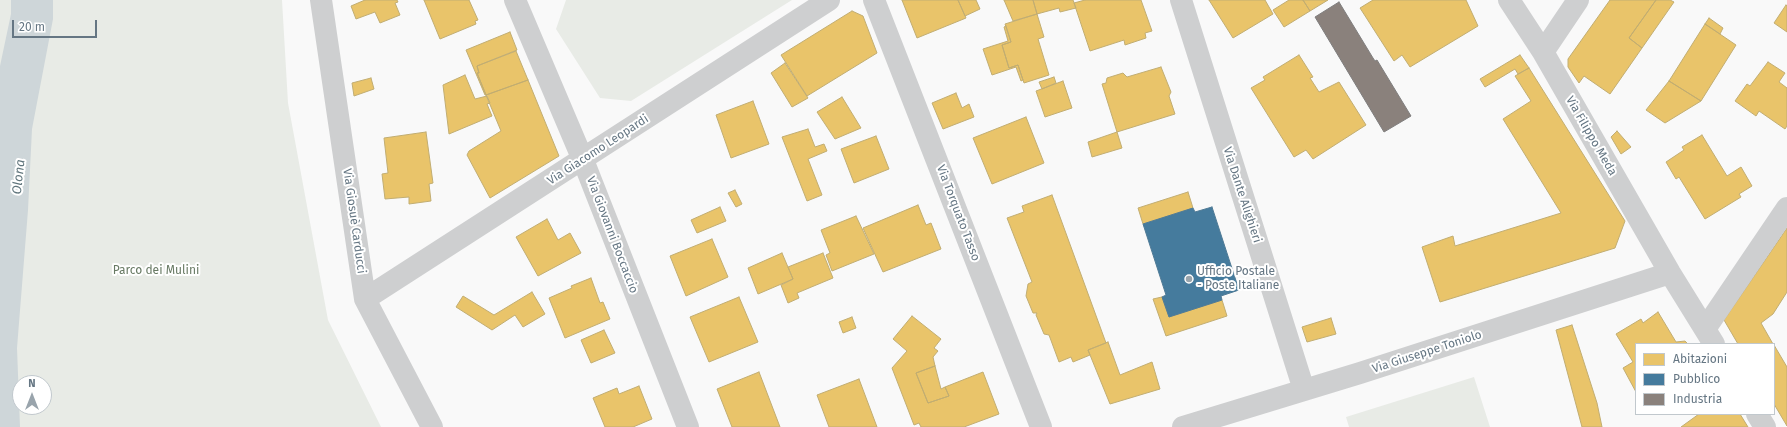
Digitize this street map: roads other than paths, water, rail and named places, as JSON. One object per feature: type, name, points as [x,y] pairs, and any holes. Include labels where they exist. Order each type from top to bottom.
[{"type":"street","name":"Via Giosuè Carducci","points":[[322,0],[365,299],[432,427]]},
{"type":"street","name":"Via Giovanni Boccaccio","points":[[515,0],[583,160],[688,427]]},
{"type":"street","name":"Via Giacomo Leopardi","points":[[365,299],[583,160],[829,0]]},
{"type":"street","name":"Via Torquato Tasso","points":[[874,0],[1041,427]]},
{"type":"street","name":"Via Dante Alighieri","points":[[1180,0],[1304,390]]},
{"type":"street","name":"Via Filippo Meda","points":[[1509,0],[1543,52],[1670,273],[1710,337]]},
{"type":"street","points":[[1543,52],[1578,0]]},
{"type":"street","points":[[1710,337],[1787,208]]},
{"type":"street","name":"Via Giuseppe Toniolo","points":[[1183,427],[1360,373],[1670,273]]},
{"type":"street","points":[[1758,415],[1765,427]]},
{"type":"water","name":"Olona","points":[[11,0],[53,0],[53,19],[32,129],[28,210],[17,348],[18,375],[12,375],[12,415],[20,415],[20,427],[0,427],[0,66],[11,14]]},
{"type":"place","name":"Ufficio Postale - Poste Italiane","points":[[1189,279]]},
{"type":"park label","name":"Parco dei Mulini","points":[[156,271]]}]
